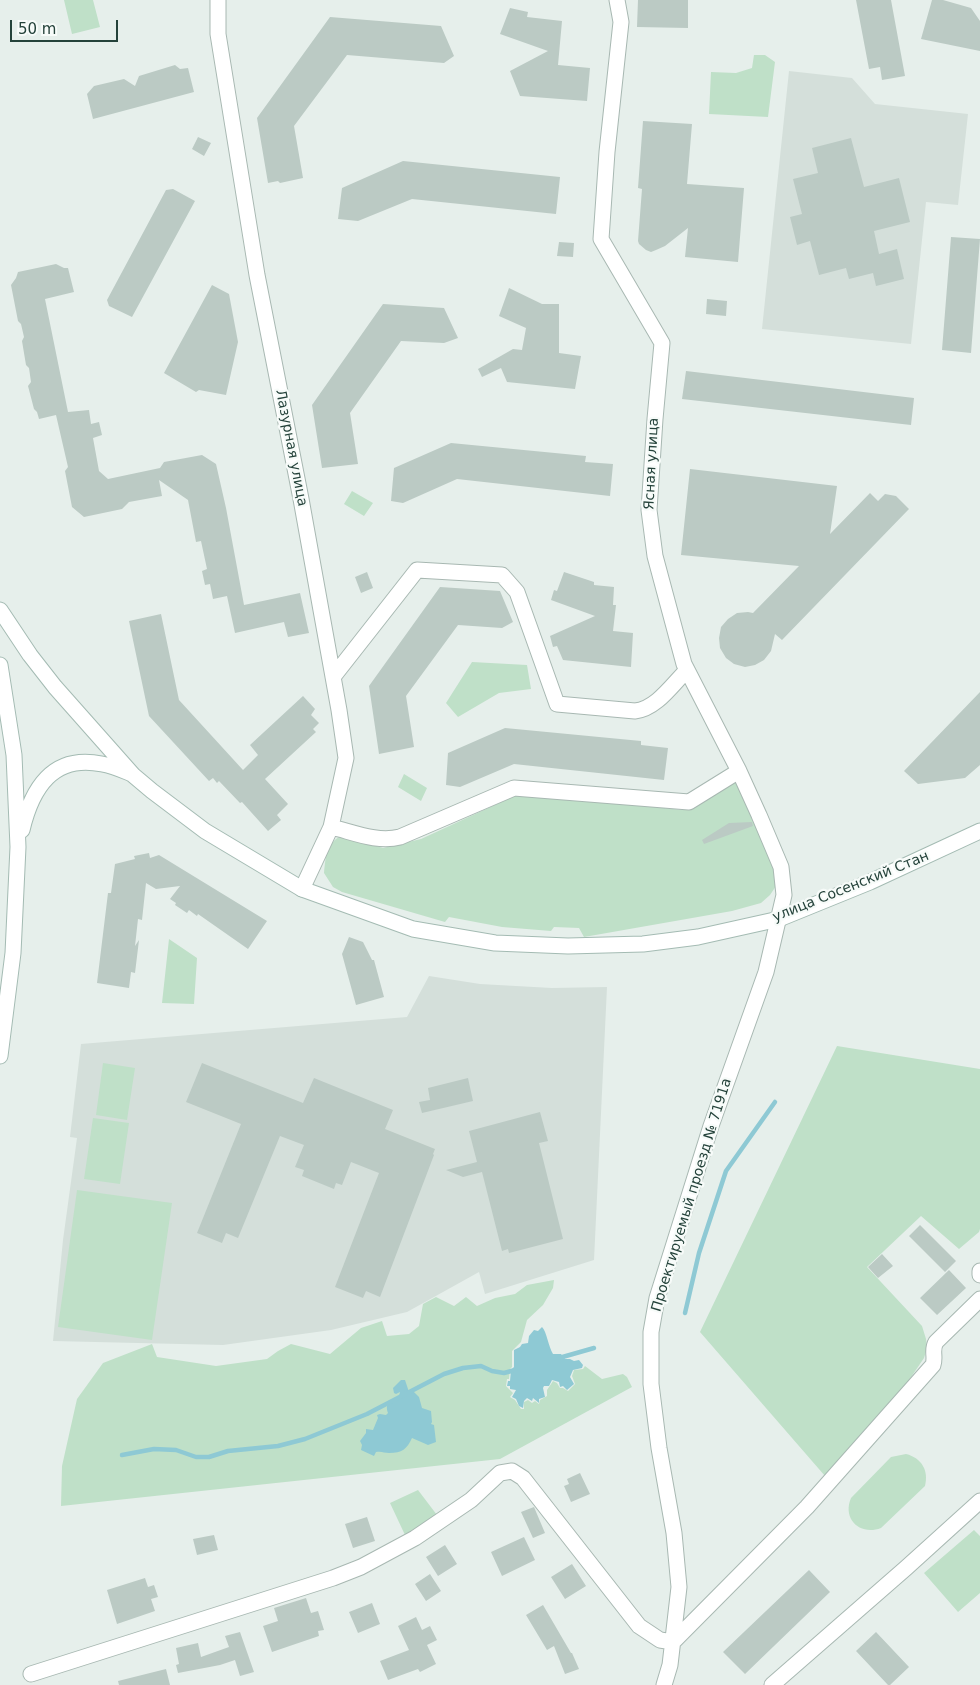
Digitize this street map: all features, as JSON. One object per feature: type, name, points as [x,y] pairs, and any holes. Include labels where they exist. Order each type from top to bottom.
[{"type":"street","name":"Лазурная улица","points":[[218,0],[218,34],[257,275],[333,677],[346,758],[331,827],[302,889]]},
{"type":"street","name":"Ясная улица","points":[[617,0],[621,22],[607,152],[601,239],[662,343],[654,419],[649,510],[655,556],[684,664],[738,771],[781,867],[784,895],[779,919]]},
{"type":"street","points":[[333,677],[417,570],[502,575],[517,592],[557,704],[644,711],[652,706],[687,670]]},
{"type":"street","points":[[0,610],[30,655],[55,687],[133,775]]},
{"type":"street","points":[[0,665],[14,755],[18,847],[13,953],[0,1056]]},
{"type":"street","points":[[18,847],[37,788],[53,772],[75,764],[89,762],[102,764],[133,775]]},
{"type":"street","points":[[331,827],[372,837],[392,839],[514,788],[689,802],[738,771]]},
{"type":"street","name":"улица Сосенский Стан","points":[[133,775],[205,831],[302,889],[413,929],[495,943],[568,946],[644,944],[698,937],[779,919],[870,882],[980,831]]},
{"type":"street","name":"Проектируемый проезд № 7191а","points":[[664,1685],[670,1665],[679,1587],[674,1533],[659,1448],[651,1384],[651,1332],[657,1298],[712,1126],[766,972],[779,919]]},
{"type":"street","points":[[31,1674],[333,1578],[361,1567],[415,1538],[471,1500],[496,1476],[506,1471],[518,1473],[524,1478],[639,1626],[660,1640],[673,1642],[807,1507],[933,1365],[935,1358],[933,1348],[936,1342],[980,1299]]},
{"type":"street","points":[[772,1685],[980,1501]]},
{"type":"shaded area","points":[[789,71],[852,78],[875,104],[968,114],[958,205],[926,202],[911,344],[762,329]]},
{"type":"shaded area","points":[[429,976],[480,984],[552,988],[607,987],[594,1260],[485,1294],[479,1272],[407,1312],[331,1330],[223,1345],[53,1341],[63,1240],[77,1138],[70,1137],[81,1044],[407,1017]]},
{"type":"green space","points":[[64,0],[93,0],[100,27],[72,34]]},
{"type":"green space","points":[[754,55],[765,55],[775,62],[768,117],[709,114],[711,72],[736,73],[752,68]]},
{"type":"green space","points":[[352,491],[373,503],[364,516],[344,504]]},
{"type":"green space","points":[[472,662],[527,665],[531,689],[499,693],[458,717],[446,703]]},
{"type":"green space","points":[[404,774],[427,788],[421,801],[398,787]]},
{"type":"green space","points":[[740,780],[778,874],[776,886],[761,903],[732,911],[584,937],[579,928],[554,927],[551,931],[502,927],[449,917],[445,922],[342,892],[333,887],[324,873],[326,855],[330,846],[342,835],[383,848],[421,839],[523,792],[682,810],[699,805],[725,787]]},
{"type":"green space","points":[[169,939],[197,958],[194,1004],[162,1003]]},
{"type":"green space","points":[[837,1046],[980,1069],[980,1229],[959,1249],[921,1216],[867,1267],[922,1326],[927,1348],[924,1358],[903,1389],[825,1476],[700,1332]]},
{"type":"green space","points":[[103,1063],[135,1068],[127,1120],[96,1115]]},
{"type":"green space","points":[[93,1118],[129,1123],[120,1184],[84,1179]]},
{"type":"green space","points":[[77,1190],[172,1203],[152,1340],[58,1327]]},
{"type":"green space","points":[[554,1280],[553,1288],[543,1305],[527,1320],[521,1342],[512,1351],[512,1367],[506,1386],[513,1393],[510,1397],[515,1400],[521,1409],[524,1409],[524,1402],[528,1400],[539,1404],[540,1400],[547,1396],[547,1390],[553,1381],[560,1388],[568,1391],[575,1384],[572,1376],[574,1370],[583,1369],[585,1366],[602,1379],[623,1374],[627,1377],[632,1387],[500,1459],[61,1506],[62,1466],[77,1399],[103,1363],[152,1344],[157,1357],[216,1366],[267,1359],[291,1344],[330,1354],[361,1328],[382,1321],[387,1336],[409,1334],[419,1326],[423,1304],[436,1297],[454,1306],[466,1297],[477,1306],[495,1298],[515,1294],[527,1285]]},
{"type":"green space","points":[[906,1454],[912,1456],[923,1466],[926,1475],[925,1486],[881,1528],[866,1530],[860,1528],[851,1519],[849,1513],[851,1498],[891,1457]]},
{"type":"green space","points":[[418,1490],[437,1515],[405,1535],[390,1503]]},
{"type":"green space","points":[[974,1530],[980,1536],[980,1593],[958,1612],[924,1573]]},
{"type":"water","points":[[542,1327],[553,1354],[561,1354],[565,1359],[579,1360],[583,1365],[582,1368],[573,1370],[570,1377],[574,1384],[567,1390],[563,1386],[560,1387],[559,1382],[552,1380],[549,1386],[544,1386],[545,1397],[539,1399],[539,1403],[533,1398],[532,1401],[527,1398],[524,1401],[523,1408],[512,1397],[516,1390],[510,1389],[510,1386],[507,1386],[508,1381],[510,1381],[511,1370],[514,1367],[514,1350],[522,1344],[528,1343],[529,1336],[534,1330],[538,1331]]},
{"type":"water","points":[[401,1380],[405,1380],[409,1392],[413,1391],[419,1397],[422,1408],[431,1411],[431,1424],[434,1425],[436,1442],[428,1445],[412,1438],[406,1448],[401,1451],[389,1453],[376,1452],[374,1456],[361,1450],[362,1445],[360,1441],[366,1433],[366,1429],[373,1430],[378,1418],[377,1415],[386,1415],[388,1413],[388,1404],[399,1396],[400,1392],[394,1393],[393,1388]]},
{"type":"building","points":[[638,0],[688,0],[688,28],[637,27]]},
{"type":"building","points":[[856,0],[891,0],[905,76],[882,80],[880,67],[869,69]]},
{"type":"building","points":[[932,0],[943,0],[971,8],[980,21],[980,51],[921,39]]},
{"type":"building","points":[[510,8],[528,12],[527,17],[562,21],[558,65],[590,68],[587,101],[520,96],[510,71],[548,51],[500,34]]},
{"type":"building","points":[[330,17],[441,26],[454,56],[444,63],[347,55],[294,126],[303,178],[280,183],[278,181],[268,183],[257,118]]},
{"type":"building","points":[[175,65],[180,69],[188,68],[194,92],[93,119],[87,94],[94,86],[124,79],[135,86],[139,76]]},
{"type":"building","points":[[643,121],[692,124],[687,184],[744,188],[738,262],[685,257],[688,228],[665,246],[651,252],[639,244],[642,189],[638,188]]},
{"type":"building","points":[[198,137],[211,143],[204,156],[192,149]]},
{"type":"building","points":[[851,138],[864,187],[899,178],[910,222],[874,231],[879,254],[897,249],[904,279],[876,286],[873,273],[849,279],[846,268],[819,275],[810,241],[797,245],[790,217],[802,214],[793,179],[818,173],[812,148]]},
{"type":"building","points":[[403,161],[560,177],[556,214],[412,199],[358,221],[338,219],[342,188]]},
{"type":"building","points":[[173,189],[195,201],[132,317],[109,306],[107,300],[166,190]]},
{"type":"building","points":[[951,237],[980,239],[971,353],[942,350]]},
{"type":"building","points":[[559,242],[574,243],[573,257],[557,256]]},
{"type":"building","points":[[56,264],[68,268],[74,292],[45,299],[68,412],[89,410],[91,424],[99,422],[102,435],[93,438],[99,471],[108,479],[160,468],[164,462],[202,455],[216,464],[244,605],[300,593],[309,633],[288,637],[284,622],[235,633],[227,596],[213,599],[210,584],[205,585],[202,571],[207,569],[201,541],[196,542],[188,500],[159,480],[162,496],[129,502],[122,509],[84,517],[72,507],[65,471],[68,467],[56,415],[39,419],[34,409],[28,386],[31,382],[22,341],[24,337],[21,324],[18,321],[11,285],[18,272]]},
{"type":"building","points":[[212,285],[229,294],[238,342],[226,395],[199,390],[196,392],[164,373]]},
{"type":"building","points":[[509,288],[542,304],[559,304],[559,353],[581,356],[575,389],[507,382],[501,368],[482,377],[478,369],[513,349],[522,350],[526,328],[499,316]]},
{"type":"building","points":[[707,299],[727,301],[726,316],[706,314]]},
{"type":"building","points":[[383,304],[444,308],[458,338],[444,343],[401,341],[350,413],[358,464],[322,468],[312,405]]},
{"type":"building","points":[[686,371],[914,398],[911,425],[682,399]]},
{"type":"building","points":[[451,443],[586,456],[585,462],[613,464],[610,496],[457,479],[403,503],[391,501],[394,468]]},
{"type":"building","points":[[690,469],[837,486],[830,534],[870,493],[878,501],[885,494],[896,496],[909,509],[782,640],[775,634],[771,651],[764,660],[755,665],[745,667],[734,664],[726,658],[720,648],[721,627],[737,613],[753,613],[799,566],[681,555]]},
{"type":"building","points":[[367,572],[373,588],[361,593],[355,577]]},
{"type":"building","points":[[564,572],[594,582],[594,585],[614,587],[613,605],[616,605],[613,631],[633,633],[631,667],[563,660],[557,646],[553,647],[550,636],[595,616],[551,600],[554,590],[557,591]]},
{"type":"building","points":[[440,587],[500,591],[513,622],[502,628],[458,625],[406,696],[414,747],[379,754],[369,686]]},
{"type":"building","points":[[161,614],[179,700],[243,770],[258,755],[250,745],[303,696],[315,709],[311,715],[319,723],[313,729],[316,732],[265,779],[288,804],[277,815],[281,820],[268,831],[242,802],[240,803],[219,781],[217,783],[213,778],[209,781],[149,716],[129,621]]},
{"type":"building","points":[[980,692],[980,765],[965,778],[918,784],[904,771]]},
{"type":"building","points":[[505,728],[641,741],[641,745],[668,748],[664,780],[514,764],[460,787],[446,785],[448,753]]},
{"type":"building","points":[[752,822],[753,826],[704,844],[702,840],[729,823]]},
{"type":"building","points":[[149,853],[150,858],[159,855],[267,921],[248,949],[198,914],[197,916],[189,910],[187,913],[175,905],[176,903],[170,899],[180,886],[156,889],[146,883],[142,920],[138,919],[135,946],[139,940],[135,973],[131,972],[129,988],[97,983],[108,893],[111,893],[115,864],[135,859],[134,856]]},
{"type":"building","points":[[349,937],[363,942],[372,960],[374,960],[384,997],[356,1005],[342,954]]},
{"type":"building","points":[[202,1063],[303,1103],[314,1078],[393,1110],[385,1129],[435,1149],[380,1297],[366,1291],[363,1298],[335,1287],[379,1173],[351,1162],[342,1185],[336,1183],[334,1189],[302,1176],[304,1170],[295,1167],[304,1145],[280,1136],[238,1238],[226,1233],[222,1243],[197,1233],[241,1124],[186,1102]]},
{"type":"building","points":[[468,1078],[473,1101],[422,1113],[419,1102],[430,1100],[428,1088]]},
{"type":"building","points":[[540,1112],[548,1141],[539,1143],[563,1239],[509,1253],[508,1249],[502,1251],[482,1172],[463,1177],[446,1170],[477,1162],[469,1131]]},
{"type":"building","points":[[920,1225],[956,1261],[945,1272],[909,1236]]},
{"type":"building","points":[[882,1254],[893,1266],[878,1278],[868,1267]]},
{"type":"building","points":[[949,1270],[966,1288],[937,1315],[920,1298]]},
{"type":"building","points":[[580,1473],[590,1494],[571,1502],[564,1486],[569,1484],[567,1479]]},
{"type":"building","points":[[534,1507],[545,1533],[533,1538],[521,1512]]},
{"type":"building","points":[[367,1517],[375,1541],[353,1548],[345,1524]]},
{"type":"building","points":[[214,1535],[218,1550],[197,1555],[193,1539]]},
{"type":"building","points":[[524,1537],[535,1560],[502,1576],[491,1552]]},
{"type":"building","points":[[445,1545],[457,1564],[438,1576],[426,1557]]},
{"type":"building","points":[[572,1564],[586,1586],[565,1599],[551,1577]]},
{"type":"building","points":[[809,1570],[830,1592],[745,1674],[723,1652]]},
{"type":"building","points":[[430,1574],[441,1591],[426,1601],[415,1584]]},
{"type":"building","points":[[145,1578],[148,1587],[154,1585],[158,1597],[151,1599],[155,1611],[117,1624],[107,1590]]},
{"type":"building","points":[[306,1598],[311,1613],[318,1611],[324,1630],[318,1631],[319,1636],[272,1652],[263,1626],[278,1621],[274,1608]]},
{"type":"building","points":[[372,1603],[380,1624],[358,1633],[349,1612]]},
{"type":"building","points":[[543,1605],[572,1653],[579,1669],[565,1674],[554,1646],[547,1650],[526,1615]]},
{"type":"building","points":[[416,1617],[422,1630],[430,1626],[437,1640],[427,1645],[436,1664],[420,1672],[418,1669],[388,1680],[380,1661],[409,1650],[398,1626]]},
{"type":"building","points":[[240,1632],[254,1672],[240,1676],[235,1660],[220,1665],[178,1673],[176,1665],[179,1664],[176,1648],[198,1643],[201,1657],[229,1647],[225,1636]]},
{"type":"building","points":[[876,1632],[909,1667],[890,1685],[856,1651]]},
{"type":"building","points":[[166,1669],[170,1685],[119,1685],[118,1681]]},
{"type":"waterway","points":[[685,1313],[699,1253],[726,1171],[775,1102]]},
{"type":"waterway","points":[[559,1358],[594,1348]]},
{"type":"waterway","points":[[122,1455],[154,1449],[176,1450],[196,1457],[209,1457],[228,1451],[278,1446],[305,1439],[367,1414],[444,1374],[463,1368],[481,1366],[492,1371],[504,1373],[515,1370]]}]
